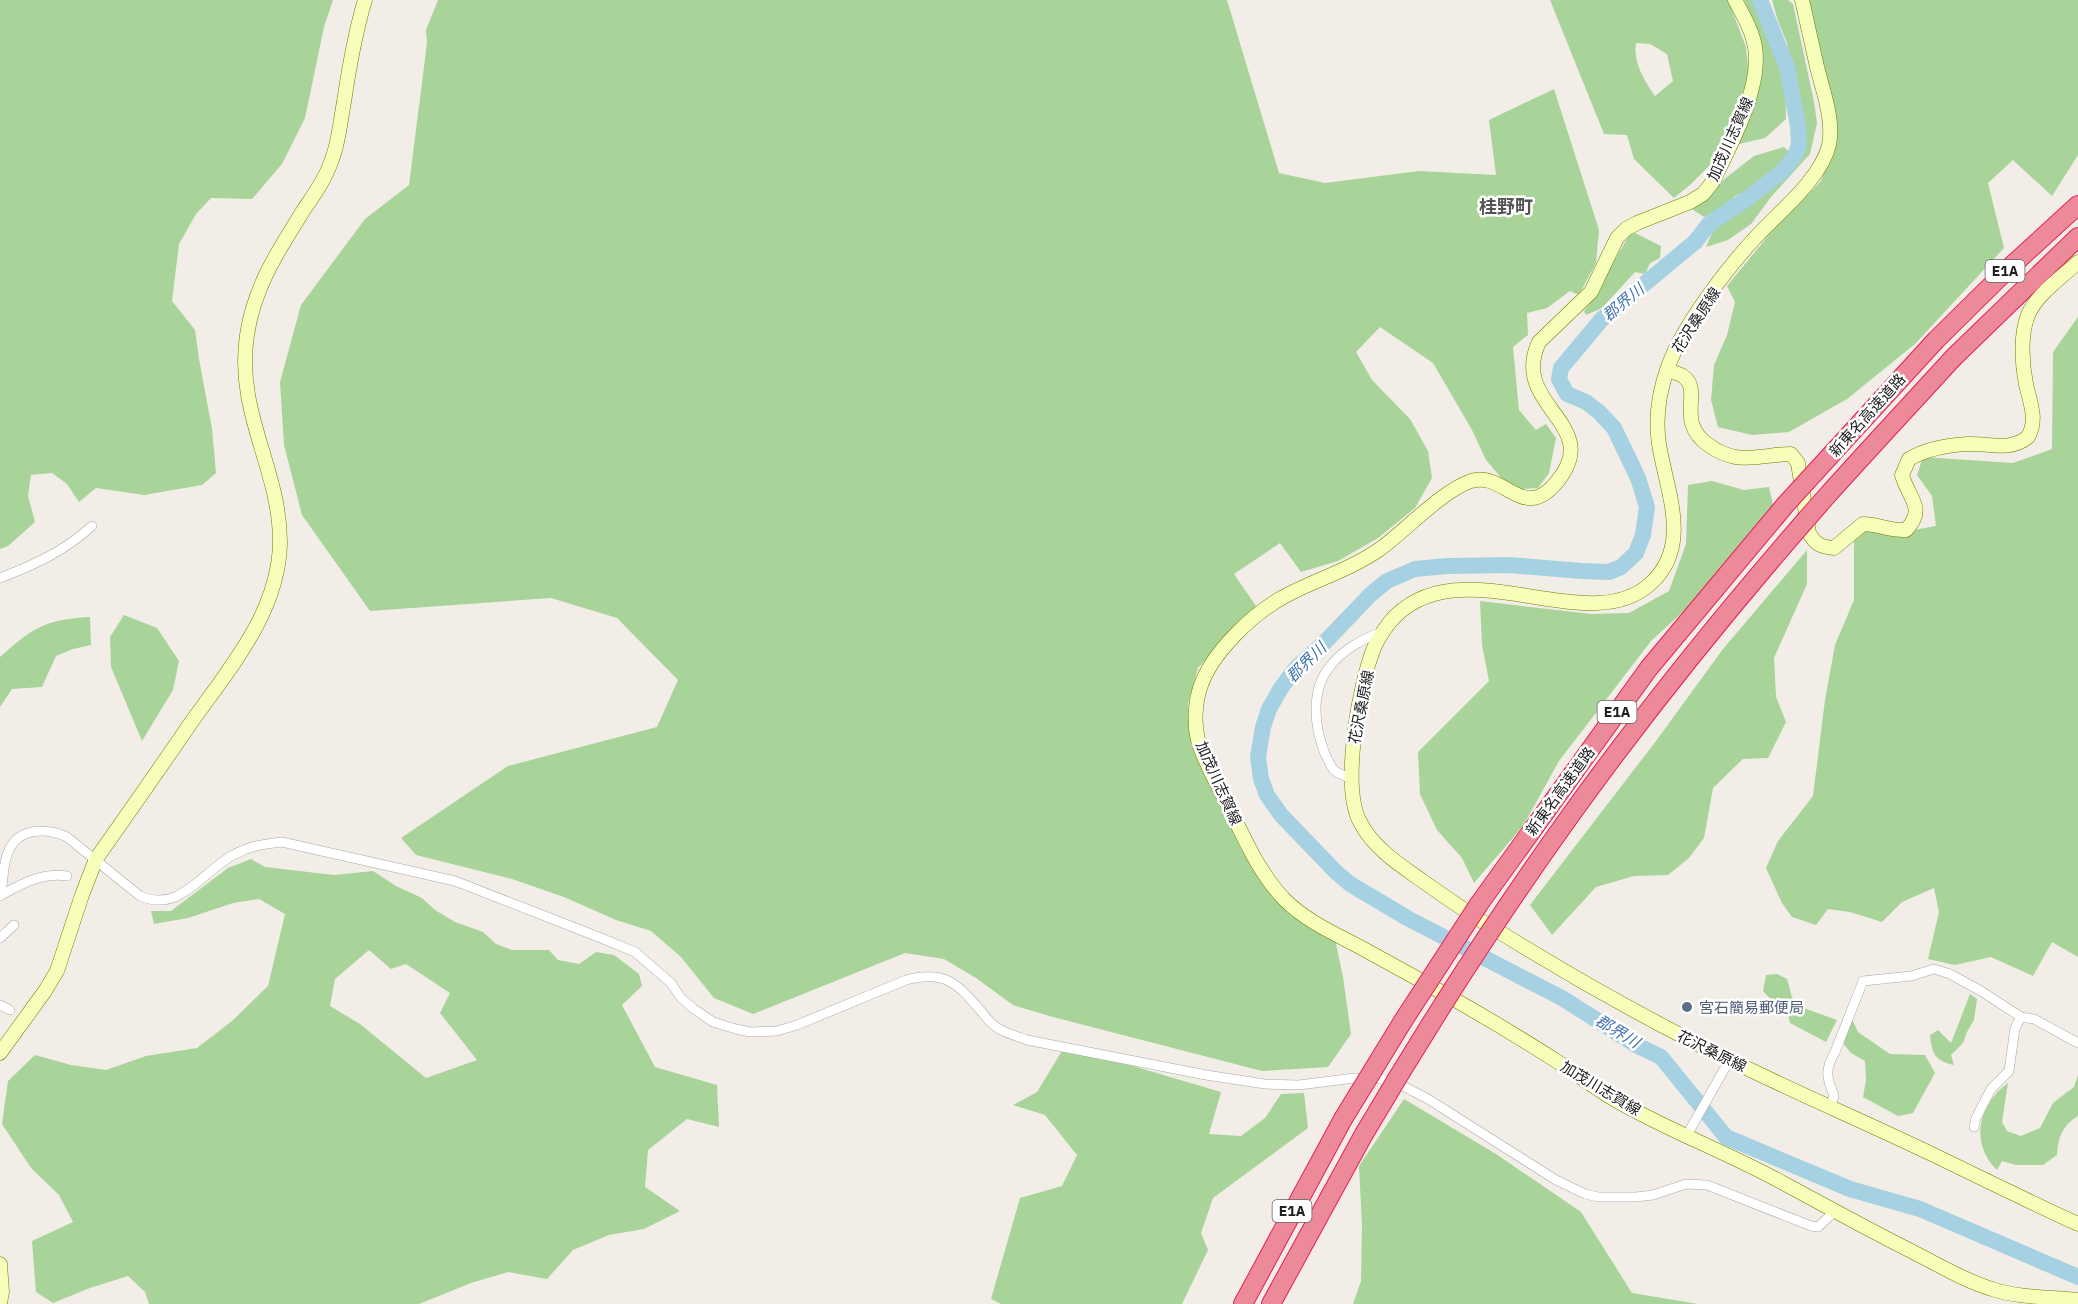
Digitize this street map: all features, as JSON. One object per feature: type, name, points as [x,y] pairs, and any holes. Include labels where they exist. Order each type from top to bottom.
[{"type":"highway","points":[[2008,268],[2078,196]]},
{"type":"highway","name":"新東名高速道路","points":[[1243,1304],[1343,1119],[1403,1021],[1479,904],[1649,668],[1786,504],[1936,340],[2008,268],[2078,205]]},
{"type":"highway","name":"新東名高速道路","points":[[1271,1304],[1289,1267],[1423,1034],[1499,917],[1570,816],[1669,686],[1817,507],[1954,357],[2078,237]]},
{"type":"main road","points":[[0,1053],[57,971],[96,859],[249,641],[271,595],[280,544],[272,482],[250,413],[246,388],[244,364],[247,335],[256,297],[272,261],[332,162],[352,52],[365,0]]},
{"type":"main road","name":"加茂川志賀線","points":[[1735,0],[1755,44],[1756,75],[1752,92],[1712,183],[1703,194],[1690,202],[1626,229],[1617,238],[1591,292],[1539,342],[1536,349],[1533,379],[1544,400],[1560,420],[1569,441],[1571,456],[1559,480],[1541,496],[1531,499],[1516,495],[1487,481],[1470,482],[1440,500],[1364,559],[1283,597],[1242,628],[1206,672],[1199,690],[1196,708],[1199,744],[1250,851],[1285,900],[1323,928],[1497,1023],[1615,1100],[1690,1130],[1834,1212],[1936,1264],[1995,1291],[2078,1300]]},
{"type":"main road","name":"花沢桑原線","points":[[1802,0],[1827,108],[1829,145],[1813,175],[1753,240],[1707,300],[1680,340],[1667,371],[1660,394],[1659,442],[1672,499],[1674,534],[1670,553],[1660,573],[1648,587],[1617,601],[1596,603],[1563,601],[1471,590],[1446,591],[1423,597],[1410,604],[1391,621],[1384,632],[1374,648],[1365,676],[1352,753],[1351,779],[1355,809],[1360,822],[1385,854],[1464,911],[1536,954],[1728,1063],[1831,1107],[2078,1224]]},
{"type":"main road","points":[[1667,371],[1684,376],[1689,382],[1692,390],[1690,415],[1692,425],[1703,441],[1712,448],[1738,458],[1791,454],[1798,463],[1809,533],[1813,541],[1823,547],[1834,548],[1863,524],[1876,524],[1898,531],[1906,530],[1914,520],[1917,508],[1902,475],[1906,463],[1914,456],[1930,450],[1968,444],[2013,446],[2028,437],[2034,419],[2025,381],[2023,358],[2027,317],[2037,300],[2078,262]]},
{"type":"main road","points":[[0,1264],[2,1292],[0,1303]]},
{"type":"street","points":[[0,578],[46,558],[71,544],[92,526]]},
{"type":"street","points":[[1351,779],[1335,770],[1328,760],[1316,723],[1317,696],[1321,681],[1330,666],[1358,642],[1384,632]]},
{"type":"street","points":[[0,896],[9,850],[15,842],[30,832],[40,830],[55,832],[76,843],[120,882],[150,901],[173,899],[231,856],[254,845],[282,842],[455,881],[635,952],[671,983],[681,998],[694,1010],[713,1022],[736,1029],[750,1032],[777,1031],[906,980],[923,976],[942,977],[957,984],[988,1020],[1000,1030],[1027,1040],[1264,1084],[1299,1085],[1355,1078],[1380,1079],[1397,1083],[1428,1099],[1556,1180],[1593,1196],[1636,1197],[1653,1195],[1686,1184],[1707,1185],[1811,1227],[1818,1227],[1834,1212]]},
{"type":"street","points":[[0,896],[38,877],[57,874],[67,876]]},
{"type":"street","points":[[0,938],[14,925]]},
{"type":"street","points":[[1831,1107],[1834,1095],[1827,1081],[1829,1063],[1863,981],[1911,976],[1934,969],[1950,974],[2021,1017],[2034,1019],[2078,1043]]},
{"type":"street","points":[[0,1005],[10,1010]]},
{"type":"street","points":[[1974,1127],[1976,1118],[1991,1089],[2009,1071],[2015,1028],[2021,1017]]},
{"type":"street","points":[[1690,1130],[1728,1063]]},
{"type":"street","points":[[2072,1304],[2078,1300]]},
{"type":"green space","points":[[0,0],[333,0],[324,27],[305,118],[282,164],[252,199],[211,198],[196,214],[179,244],[172,301],[195,330],[212,429],[216,473],[202,485],[144,495],[96,488],[79,502],[67,484],[52,473],[31,475],[28,496],[35,522],[8,546],[0,549]]},
{"type":"green space","points":[[438,0],[1227,0],[1279,173],[1325,183],[1419,171],[1496,175],[1489,120],[1554,89],[1599,230],[1596,263],[1579,295],[1570,291],[1547,308],[1527,313],[1528,335],[1513,347],[1519,410],[1536,430],[1546,424],[1556,438],[1549,473],[1538,488],[1522,489],[1502,479],[1486,460],[1472,430],[1433,363],[1380,327],[1356,352],[1372,380],[1410,419],[1428,451],[1432,478],[1415,508],[1378,538],[1338,561],[1301,572],[1280,543],[1234,574],[1256,606],[1198,668],[1188,704],[1191,744],[1240,847],[1264,886],[1291,916],[1335,939],[1351,1034],[1328,1067],[1262,1071],[1053,1017],[1013,1005],[976,978],[944,959],[905,953],[753,1014],[714,998],[681,957],[651,931],[616,920],[564,897],[512,879],[416,855],[401,838],[508,766],[657,727],[678,680],[617,618],[551,598],[370,611],[302,515],[284,445],[280,382],[301,305],[365,219],[409,185],[427,43],[426,30]]},
{"type":"green space","points":[[1550,0],[1728,0],[1746,47],[1749,77],[1714,161],[1674,198],[1634,159],[1627,135],[1604,134]],"holes":[[[1636,43],[1650,44],[1667,54],[1673,81],[1655,96],[1643,77],[1636,57]]]},
{"type":"green space","points":[[1744,0],[1754,0],[1785,74],[1786,119],[1765,138],[1735,145],[1754,102],[1763,68],[1761,42]]},
{"type":"green space","points":[[1772,0],[1788,0],[1793,4],[1817,123],[1810,154],[1771,197],[1751,224],[1728,240],[1706,247],[1713,231],[1775,186],[1802,150],[1803,136],[1787,43]]},
{"type":"green space","points":[[1807,0],[2078,0],[2078,155],[2052,196],[2013,160],[1988,183],[2004,248],[1915,344],[1847,399],[1789,432],[1752,435],[1718,427],[1711,400],[1714,365],[1727,335],[1735,302],[1727,286],[1768,236],[1821,181],[1833,148]]},
{"type":"green space","points":[[1784,147],[1789,152],[1759,186],[1735,196],[1726,205],[1704,217],[1692,209],[1708,198],[1718,184],[1754,156]]},
{"type":"green space","points":[[1635,233],[1661,246],[1660,258],[1650,263],[1645,274],[1635,272],[1602,308],[1586,315],[1584,311],[1600,291],[1608,271],[1630,234]]},
{"type":"green space","points":[[2078,317],[2078,957],[2052,942],[2033,976],[1991,957],[1955,965],[1928,959],[1939,912],[1934,888],[1902,902],[1882,922],[1850,912],[1828,909],[1816,925],[1792,917],[1782,903],[1766,868],[1778,841],[1813,796],[1825,700],[1835,645],[1854,600],[1854,540],[1876,524],[1908,531],[1936,526],[1932,496],[1917,475],[1923,457],[2013,463],[2052,449],[2053,352]]},
{"type":"green space","points":[[1712,481],[1744,490],[1769,487],[1773,505],[1687,608],[1651,641],[1559,761],[1523,826],[1474,883],[1462,858],[1437,830],[1420,794],[1418,752],[1489,681],[1482,645],[1480,601],[1591,614],[1629,613],[1669,591],[1686,544],[1688,485]]},
{"type":"green space","points":[[1807,550],[1807,584],[1774,658],[1776,697],[1786,722],[1768,758],[1743,759],[1713,788],[1704,838],[1689,858],[1668,875],[1634,876],[1596,887],[1552,935],[1530,905],[1656,741],[1723,649]]},
{"type":"green space","points":[[124,615],[157,628],[179,661],[173,690],[142,741],[111,667],[110,637]]},
{"type":"green space","points":[[90,617],[91,645],[56,656],[42,687],[12,689],[0,707],[0,657],[40,627],[61,620]]},
{"type":"green space","points":[[251,859],[265,867],[334,875],[373,871],[396,886],[422,898],[435,910],[455,922],[483,932],[496,944],[512,950],[549,950],[558,960],[579,964],[596,952],[614,955],[639,974],[642,986],[622,1005],[655,1067],[717,1085],[719,1127],[687,1119],[648,1150],[645,1187],[680,1211],[644,1229],[609,1235],[573,1250],[547,1279],[508,1272],[471,1283],[419,1304],[149,1304],[145,1292],[128,1276],[53,1303],[36,1292],[32,1241],[73,1222],[59,1195],[31,1168],[2,1124],[8,1081],[35,1055],[71,1065],[106,1070],[146,1056],[197,1048],[232,1021],[268,986],[285,914],[259,899],[233,903],[188,918],[154,924],[151,911],[171,911],[228,868]],"holes":[[[369,950],[391,969],[406,964],[450,993],[440,1013],[477,1060],[426,1078],[360,1024],[330,1006],[335,979]]]},
{"type":"green space","points":[[1777,974],[1787,979],[1792,997],[1798,1006],[1837,1020],[1826,1042],[1790,1023],[1787,1009],[1774,1003],[1763,991],[1766,975]]},
{"type":"green space","points":[[1970,994],[1977,999],[1974,1020],[1963,1043],[1951,1055],[1954,1065],[1936,1056],[1930,1035],[1938,1030],[1951,1043]]},
{"type":"green space","points":[[1852,1019],[1858,1032],[1890,1054],[1925,1055],[1935,1073],[1913,1113],[1898,1116],[1863,1097],[1866,1080],[1865,1061],[1851,1053],[1842,1042]]},
{"type":"green space","points":[[1065,1046],[1221,1092],[1209,1134],[1241,1136],[1265,1118],[1281,1094],[1304,1093],[1308,1128],[1213,1198],[1201,1233],[1208,1250],[1182,1304],[1001,1304],[991,1299],[1020,1198],[1062,1186],[1077,1155],[1045,1115],[1013,1105],[1037,1092]]},
{"type":"green space","points":[[2078,1075],[2078,1116],[2062,1132],[2057,1155],[2043,1165],[2016,1165],[2002,1161],[1997,1170],[1983,1148],[1981,1124],[1984,1113],[1998,1092],[2008,1083],[2002,1122],[2007,1131],[2021,1136],[2040,1128],[2053,1103],[2074,1087]]},
{"type":"green space","points":[[1404,1099],[1496,1154],[1581,1212],[1632,1293],[1698,1304],[1353,1304],[1361,1281],[1362,1225],[1359,1166]]},
{"type":"waterway","name":"郡界川","points":[[1760,0],[1787,67],[1798,126],[1799,145],[1795,155],[1783,171],[1709,224],[1695,242],[1602,319],[1561,368],[1559,379],[1567,394],[1586,402],[1614,428],[1638,478],[1647,507],[1643,535],[1636,553],[1621,567],[1609,572],[1509,565],[1447,566],[1415,569],[1387,581],[1296,668],[1281,688],[1269,709],[1263,727],[1258,757],[1261,779],[1267,795],[1281,815],[1350,884],[1409,919],[1562,998],[1636,1045],[1661,1057],[1726,1137],[1850,1189],[1920,1209],[2078,1277]]},
{"type":"place","name":"宮石簡易郵便局","points":[[1687,1007]]},
{"type":"district","name":"桂野町","points":[[1506,206]]}]
